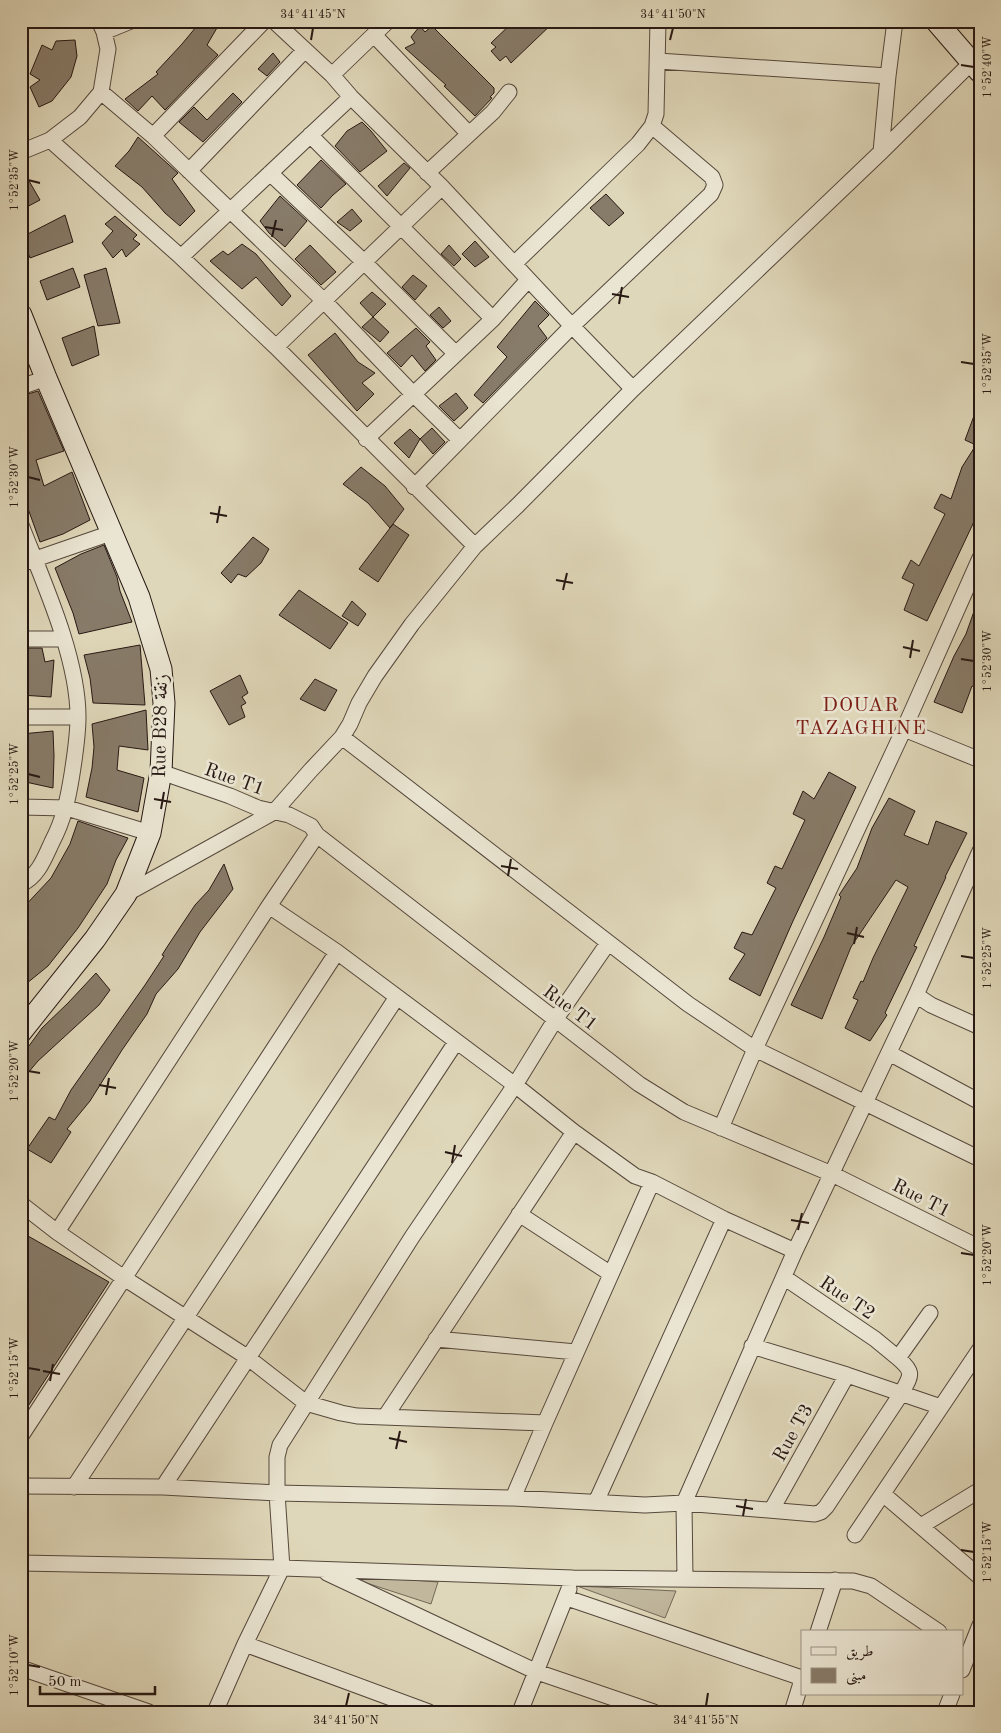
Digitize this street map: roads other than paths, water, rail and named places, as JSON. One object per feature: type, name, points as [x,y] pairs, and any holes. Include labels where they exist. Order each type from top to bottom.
[{"type":"street","points":[[21,152],[50,140],[80,118],[101,92],[108,48],[102,27],[131,21]]},
{"type":"street","points":[[153,136],[264,21]]},
{"type":"street","points":[[274,21],[332,75],[351,97],[442,188],[633,389]]},
{"type":"street","points":[[332,75],[388,21]]},
{"type":"street","points":[[514,264],[638,144],[652,126],[656,114],[658,21]]},
{"type":"street","points":[[881,152],[895,21]]},
{"type":"street","points":[[126,894],[274,812],[342,738],[375,676],[412,624],[475,546],[633,389],[881,152],[976,67],[938,22]]},
{"type":"street","points":[[374,35],[469,134]]},
{"type":"street","points":[[189,171],[305,50]]},
{"type":"street","points":[[658,61],[888,76]]},
{"type":"street","points":[[101,92],[153,136],[324,301],[460,440]]},
{"type":"street","points":[[427,173],[493,112],[509,92]]},
{"type":"street","points":[[181,257],[351,97]]},
{"type":"street","points":[[414,487],[572,326],[711,194],[714,189],[712,176],[652,126]]},
{"type":"street","points":[[310,136],[493,319]]},
{"type":"street","points":[[50,140],[181,257],[276,347],[475,546]]},
{"type":"street","points":[[270,173],[364,262],[456,354]]},
{"type":"street","points":[[276,347],[442,188]]},
{"type":"street","points":[[366,439],[493,319],[528,280]]},
{"type":"street","name":"Rue B28 زنقة","points":[[21,315],[139,597],[161,669],[164,702],[162,772],[150,833],[126,894],[95,939],[21,1032]]},
{"type":"street","points":[[21,387],[46,378]]},
{"type":"street","points":[[21,525],[28,561],[64,639],[73,673],[78,717],[67,808],[56,836],[38,870],[26,882],[21,884]]},
{"type":"street","points":[[28,561],[111,533]]},
{"type":"street","points":[[721,1128],[755,1049],[904,729],[980,558]]},
{"type":"street","points":[[21,639],[64,639]]},
{"type":"street","points":[[21,717],[78,717]]},
{"type":"street","points":[[904,729],[980,760]]},
{"type":"street","points":[[342,738],[688,1004],[755,1049],[980,1159]]},
{"type":"street","name":"Rue T1","points":[[162,772],[258,808],[289,815],[311,826],[317,835],[555,1020],[662,1099],[684,1112],[832,1174],[978,1248]]},
{"type":"street","points":[[21,807],[67,808],[150,833]]},
{"type":"street","points":[[57,1232],[317,835]]},
{"type":"street","points":[[685,1579],[684,1503],[752,1346],[916,995],[980,851]]},
{"type":"street","points":[[269,906],[337,952],[635,1176],[652,1182],[724,1219],[796,1251]]},
{"type":"street","points":[[215,1712],[282,1568],[277,1493],[277,1458],[280,1445],[412,1237],[608,943]]},
{"type":"street","points":[[21,1436],[337,952]]},
{"type":"street","points":[[916,995],[931,1005],[980,1027]]},
{"type":"street","points":[[74,1487],[397,997]]},
{"type":"street","points":[[162,1487],[456,1042]]},
{"type":"street","points":[[889,1053],[980,1102]]},
{"type":"street","points":[[385,1417],[574,1132]]},
{"type":"street","points":[[513,1498],[652,1182]]},
{"type":"street","points":[[21,1204],[57,1232],[124,1278],[247,1358],[306,1403],[341,1413],[385,1417],[545,1423]]},
{"type":"street","points":[[519,1214],[610,1274]]},
{"type":"street","points":[[596,1502],[724,1219]]},
{"type":"street","name":"Rue T2","points":[[785,1278],[875,1339],[908,1367],[911,1376],[901,1394]]},
{"type":"street","points":[[893,1354],[930,1313]]},
{"type":"street","points":[[436,1338],[576,1352]]},
{"type":"street","points":[[752,1346],[847,1375],[941,1407]]},
{"type":"street","points":[[855,1535],[980,1349]]},
{"type":"street","name":"Rue T3","points":[[772,1510],[847,1375]]},
{"type":"street","points":[[21,1486],[162,1487],[277,1493],[513,1498],[645,1505],[684,1503],[814,1514],[822,1512],[901,1394]]},
{"type":"street","points":[[921,1526],[980,1490]]},
{"type":"street","points":[[883,1494],[980,1577]]},
{"type":"street","points":[[21,1563],[320,1569],[573,1578],[853,1581],[871,1586],[936,1630]]},
{"type":"street","points":[[320,1569],[537,1672],[654,1712]]},
{"type":"street","points":[[520,1712],[567,1598],[573,1578]]},
{"type":"street","points":[[819,1630],[835,1580]]},
{"type":"street","points":[[567,1598],[801,1679]]},
{"type":"street","points":[[966,1650],[980,1626]]},
{"type":"street","points":[[245,1644],[429,1712]]},
{"type":"street","points":[[21,1668],[149,1712]]},
{"type":"street","points":[[792,1712],[801,1682]]},
{"type":"street","points":[[945,1712],[951,1696]]},
{"type":"district","name":"DOUAR TAZAGHINE","points":[[861,716]]}]
